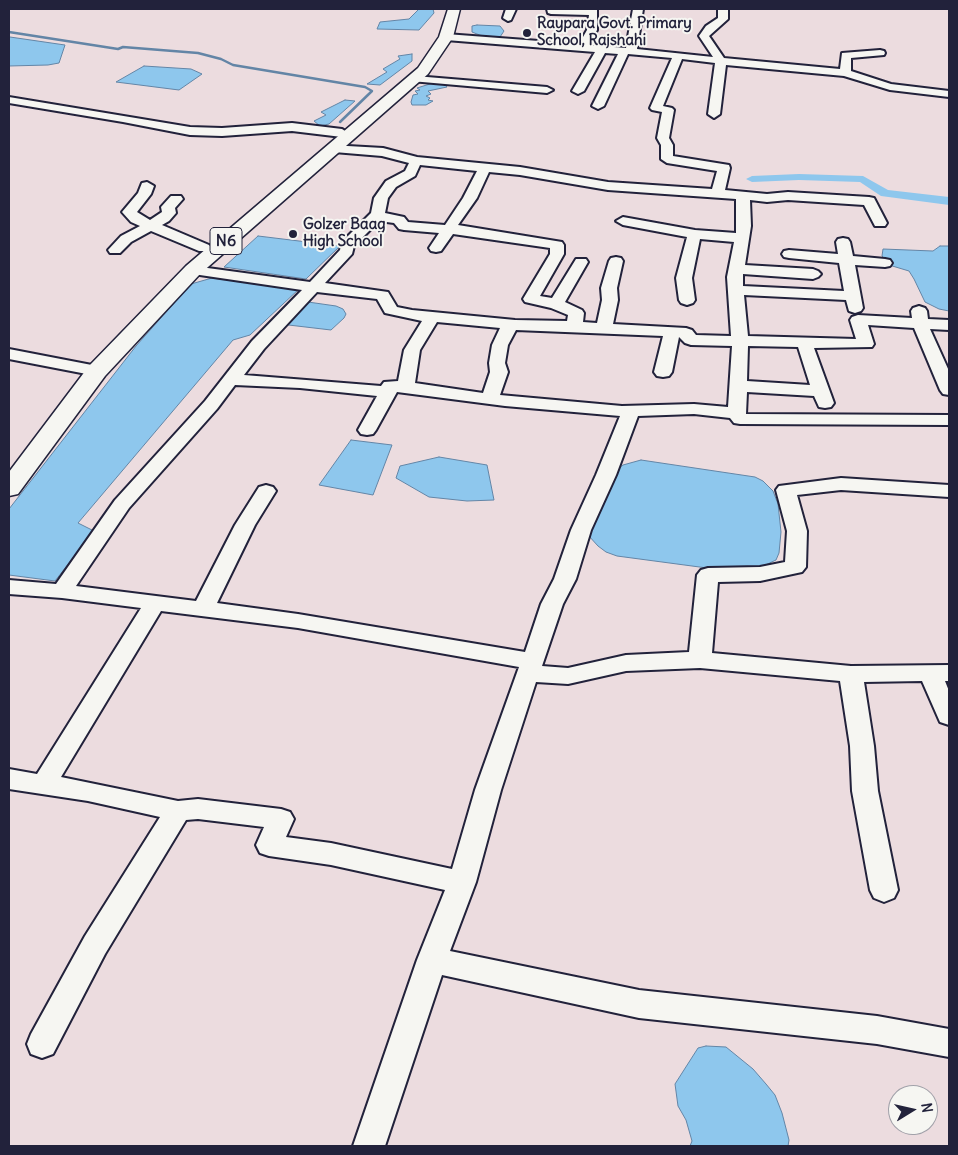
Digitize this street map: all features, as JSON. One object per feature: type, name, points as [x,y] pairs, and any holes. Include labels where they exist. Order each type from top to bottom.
[{"type":"highway","name":"N6","points":[[9,489],[91,369],[193,270],[338,140],[412,70],[436,37],[444,9]]},
{"type":"highway","name":"N6","points":[[9,464],[150,298],[204,248],[423,71],[446,37],[454,9]]},
{"type":"street","points":[[552,9],[594,12],[592,30],[582,49]]},
{"type":"street","points":[[598,106],[628,52],[638,9]]},
{"type":"street","points":[[714,114],[721,61],[704,36],[710,28],[723,20],[723,9]]},
{"type":"street","points":[[446,37],[678,56],[845,74],[890,87],[949,94]]},
{"type":"street","points":[[578,91],[601,51]]},
{"type":"street","points":[[845,74],[846,55],[880,53]]},
{"type":"street","points":[[678,56],[656,108],[668,110],[664,138],[667,145],[667,159],[724,168],[717,193]]},
{"type":"street","points":[[415,79],[547,90]]},
{"type":"street","points":[[9,100],[123,118],[190,131],[222,132],[292,127],[416,162],[520,171],[608,186],[743,196],[869,202],[880,223]]},
{"type":"street","points":[[62,591],[122,504],[211,405],[258,345],[347,251],[347,246],[376,216],[381,198],[391,184],[410,173],[416,162]]},
{"type":"street","points":[[436,248],[470,198],[485,168]]},
{"type":"street","points":[[147,186],[144,194],[129,212],[136,219],[149,226],[172,233],[204,248]]},
{"type":"street","points":[[743,196],[744,226],[737,269],[736,290],[740,342],[738,386],[738,413],[740,419],[949,420]]},
{"type":"street","points":[[114,250],[126,239],[164,218],[169,213],[168,207],[176,199]]},
{"type":"street","points":[[376,216],[399,220],[404,226],[557,245],[557,254],[531,299],[556,304],[576,313],[574,326]]},
{"type":"street","points":[[623,221],[695,234],[742,238]]},
{"type":"street","points":[[687,300],[684,278],[690,247],[695,234]]},
{"type":"street","points":[[193,270],[383,295],[390,305],[390,310],[432,317],[510,325],[574,326],[672,332],[686,334],[691,340],[866,344],[852,296],[843,242]]},
{"type":"street","points":[[787,292],[789,250],[846,261],[885,263]]},
{"type":"street","points":[[604,328],[610,300],[609,288],[616,261]]},
{"type":"street","points":[[556,304],[581,262]]},
{"type":"street","points":[[737,269],[813,274]]},
{"type":"street","points":[[736,290],[852,296]]},
{"type":"street","points":[[406,388],[412,350],[432,317]]},
{"type":"street","points":[[858,320],[919,317],[949,325]]},
{"type":"street","points":[[919,317],[949,390]]},
{"type":"street","points":[[490,399],[500,372],[497,363],[500,344],[510,325]]},
{"type":"street","points":[[663,372],[672,332]]},
{"type":"street","points":[[804,342],[829,420]]},
{"type":"street","points":[[9,354],[91,369]]},
{"type":"street","points":[[233,377],[241,379],[238,381],[300,384],[388,392]]},
{"type":"street","points":[[367,430],[390,386],[490,399],[631,411],[681,409],[738,413]]},
{"type":"street","points":[[738,386],[821,391]]},
{"type":"street","points":[[369,1146],[432,960],[462,882],[488,790],[552,604],[564,579],[581,530],[631,411]]},
{"type":"street","points":[[700,660],[708,575],[760,574],[795,567],[797,532],[786,490],[841,484],[949,491]]},
{"type":"street","points":[[203,609],[245,525],[266,491]]},
{"type":"street","points":[[9,587],[62,591],[298,622],[568,676],[626,663],[700,660],[851,674],[940,674],[949,716]]},
{"type":"street","points":[[44,784],[155,603]]},
{"type":"street","points":[[851,674],[862,746],[864,792],[884,890]]},
{"type":"street","points":[[9,779],[88,790],[178,811],[198,809],[281,819],[269,845],[331,854],[462,882]]},
{"type":"street","points":[[42,1044],[95,945],[131,890],[178,811]]},
{"type":"street","points":[[432,960],[639,1004],[877,1030],[949,1043]]},
{"type":"water","points":[[419,9],[433,9],[434,13],[419,30],[377,29],[380,22],[409,19]]},
{"type":"water","points":[[472,26],[500,26],[504,31],[500,37],[482,36],[472,32]]},
{"type":"water","points":[[9,37],[65,45],[59,63],[9,66]]},
{"type":"water","points":[[412,54],[412,61],[380,85],[367,84],[387,72],[383,69],[400,59],[398,56]]},
{"type":"water","points":[[144,66],[191,69],[202,74],[179,90],[116,82]]},
{"type":"water","points":[[433,83],[444,83],[447,87],[428,91],[431,94],[426,96],[430,98],[428,100],[433,101],[426,105],[412,105],[413,95],[418,94],[415,91],[420,90],[417,88]]},
{"type":"water","points":[[345,100],[355,101],[329,124],[320,126],[314,121],[326,115],[321,112]]},
{"type":"water","points":[[258,236],[340,246],[306,279],[224,267]]},
{"type":"water","points":[[940,246],[949,246],[949,311],[939,309],[925,302],[909,271],[889,265],[882,256],[883,249],[933,251]]},
{"type":"water","points":[[212,278],[299,289],[250,335],[233,340],[78,523],[94,531],[55,581],[9,575],[9,509],[136,346],[191,284]]},
{"type":"water","points":[[301,301],[336,306],[343,309],[346,314],[331,330],[280,324]]},
{"type":"water","points":[[351,440],[392,445],[373,495],[319,485]]},
{"type":"water","points":[[439,457],[487,465],[494,500],[467,501],[429,497],[396,478],[400,466]]},
{"type":"water","points":[[641,460],[755,477],[763,481],[773,491],[778,504],[781,532],[779,553],[776,560],[761,567],[707,568],[617,556],[606,552],[588,535],[616,470],[623,465]]},
{"type":"water","points":[[706,1046],[726,1047],[753,1069],[766,1084],[775,1095],[782,1113],[789,1140],[788,1146],[690,1146],[692,1141],[686,1120],[678,1106],[675,1084],[698,1048]]},
{"type":"waterway","points":[[9,32],[118,49],[123,47],[198,53],[221,59],[233,65],[365,87],[372,91],[340,122]]},
{"type":"waterway","points":[[752,179],[799,177],[863,179],[885,193],[949,201]]},
{"type":"place","name":"Raypara Govt. Primary School, Rajshahi","points":[[527,33]]},
{"type":"place","name":"Golzer Baag High School","points":[[293,234]]}]
